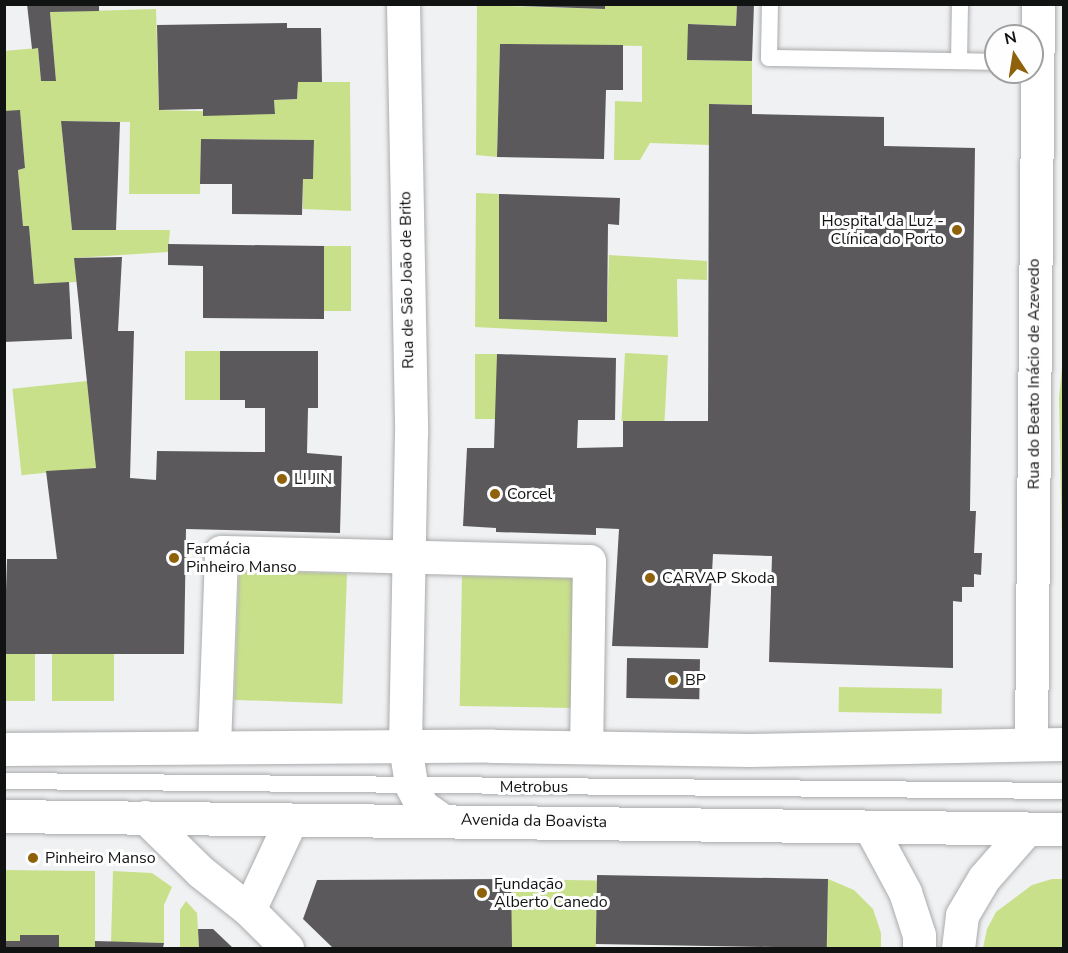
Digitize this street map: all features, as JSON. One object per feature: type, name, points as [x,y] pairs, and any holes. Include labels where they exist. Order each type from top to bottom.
[{"type":"main road","name":"Rua de São João de Brito","points":[[403,4],[411,433],[405,746],[411,785],[422,806],[442,820]]},
{"type":"main road","name":"Rua do Beato Inácio de Azevedo","points":[[1037,24],[1038,4]]},
{"type":"main road","name":"Rua do Beato Inácio de Azevedo","points":[[1031,744],[1034,84]]},
{"type":"main road","points":[[214,746],[221,552],[589,561],[586,746]]},
{"type":"main road","points":[[4,749],[214,746],[586,746],[750,750],[1064,744]]},
{"type":"main road","name":"Avenida da Boavista","points":[[4,816],[1064,829]]},
{"type":"main road","points":[[145,817],[201,872],[249,910],[287,948]]},
{"type":"main road","points":[[249,910],[291,820]]},
{"type":"main road","points":[[870,827],[904,892],[920,948]]},
{"type":"main road","points":[[958,948],[962,915],[984,878],[1027,829]]},
{"type":"lane","points":[[770,4],[769,58],[984,62]]},
{"type":"lane","points":[[959,61],[960,4]]},
{"type":"lane","name":"Metrobus","points":[[4,781],[1064,791]]},
{"type":"green space","points":[[605,4],[737,5],[736,26],[689,24],[688,60],[752,61],[752,105],[710,104],[709,145],[650,143],[640,160],[614,160],[615,101],[642,102],[642,46],[500,44],[497,157],[476,155],[477,5],[605,9]]},
{"type":"green space","points":[[156,9],[159,110],[275,113],[274,100],[297,99],[298,82],[350,82],[351,211],[303,209],[303,179],[313,179],[314,140],[201,139],[200,194],[129,194],[130,122],[61,121],[72,230],[170,230],[168,252],[75,258],[77,282],[34,284],[29,226],[23,226],[18,170],[25,168],[20,111],[5,111],[4,51],[38,48],[41,81],[56,81],[50,12]]},
{"type":"green space","points":[[476,193],[499,194],[499,319],[607,322],[609,255],[707,261],[707,280],[677,279],[678,337],[475,327]]},
{"type":"green space","points":[[324,246],[351,246],[351,311],[324,311]]},
{"type":"green space","points":[[185,351],[220,351],[220,400],[185,400]]},
{"type":"green space","points":[[625,353],[668,355],[664,423],[621,421]]},
{"type":"green space","points":[[475,354],[497,354],[497,419],[475,419]]},
{"type":"green space","points":[[1064,358],[1063,593],[1059,398]]},
{"type":"green space","points":[[87,381],[96,468],[22,475],[12,389]]},
{"type":"green space","points":[[239,570],[347,574],[342,704],[234,700]]},
{"type":"green space","points":[[462,576],[575,578],[573,708],[460,706]]},
{"type":"green space","points":[[52,653],[114,653],[114,701],[52,701]]},
{"type":"green space","points":[[4,654],[35,654],[35,701],[4,701]]},
{"type":"green space","points":[[839,687],[942,689],[942,714],[839,712]]},
{"type":"green space","points":[[4,870],[95,871],[95,948],[59,948],[59,935],[20,935],[20,941],[5,941]]},
{"type":"green space","points":[[113,871],[152,873],[172,887],[164,905],[164,943],[111,942]]},
{"type":"green space","points":[[511,879],[597,881],[596,948],[510,948]]},
{"type":"green space","points":[[828,879],[854,890],[873,909],[881,933],[881,948],[827,948]]},
{"type":"green space","points":[[1052,879],[1063,879],[1063,948],[983,948],[987,929],[996,912],[1032,885]]},
{"type":"green space","points":[[186,901],[197,913],[199,948],[180,948],[180,910]]},
{"type":"building","points":[[27,4],[99,4],[99,11],[50,12],[56,81],[41,81],[38,48],[32,49]]},
{"type":"building","points":[[521,4],[605,4],[605,9],[521,6]]},
{"type":"building","points":[[737,4],[754,4],[752,61],[687,60],[688,24],[736,26]]},
{"type":"building","points":[[287,23],[287,28],[321,28],[322,82],[298,82],[297,99],[274,100],[275,114],[203,116],[203,109],[159,110],[157,25]]},
{"type":"building","points":[[500,44],[623,45],[623,90],[606,90],[604,159],[497,157]]},
{"type":"building","points":[[709,104],[752,105],[752,114],[884,117],[884,146],[975,148],[970,511],[976,511],[974,553],[982,553],[981,575],[974,574],[974,587],[962,587],[962,602],[953,601],[953,668],[769,662],[772,556],[713,554],[708,648],[612,646],[619,529],[596,528],[596,535],[496,532],[496,528],[463,526],[467,448],[494,448],[497,354],[616,358],[615,420],[578,420],[577,448],[623,447],[623,421],[708,421]]},
{"type":"building","points":[[20,110],[25,168],[18,170],[23,226],[29,226],[34,284],[69,282],[72,339],[4,342],[4,111]]},
{"type":"building","points":[[61,121],[120,122],[116,230],[72,230]]},
{"type":"building","points":[[201,139],[314,140],[313,179],[303,179],[302,215],[232,214],[232,184],[200,184]]},
{"type":"building","points":[[499,194],[620,198],[619,225],[608,224],[607,322],[499,319]]},
{"type":"building","points":[[168,244],[324,246],[324,319],[203,318],[203,266],[168,265]]},
{"type":"building","points":[[122,257],[118,331],[134,331],[130,478],[156,480],[157,451],[265,452],[265,408],[245,408],[245,400],[220,400],[220,351],[318,351],[318,408],[308,408],[307,453],[342,456],[340,533],[186,529],[184,654],[4,654],[7,559],[57,559],[46,471],[96,468],[74,258]]},
{"type":"building","points":[[627,658],[700,659],[699,699],[626,698]]},
{"type":"building","points":[[597,875],[828,879],[827,948],[596,944]]},
{"type":"building","points":[[511,879],[512,948],[333,948],[303,919],[317,880]]},
{"type":"building","points":[[198,929],[213,929],[233,948],[199,948]]},
{"type":"building","points":[[20,935],[59,935],[59,948],[4,948],[4,941],[20,941]]},
{"type":"building","points":[[95,941],[164,943],[163,948],[95,948]]},
{"type":"place","name":"Hospital da Luz - Clínica do Porto","points":[[957,230]]},
{"type":"place","name":"LI JIN","points":[[282,479]]},
{"type":"place","name":"Corcel","points":[[495,494]]},
{"type":"place","name":"Farmácia Pinheiro Manso","points":[[174,558]]},
{"type":"place","name":"CARVAP Skoda","points":[[650,578]]},
{"type":"place","name":"BP","points":[[673,680]]},
{"type":"place","name":"Pinheiro Manso","points":[[33,858]]},
{"type":"place","name":"Fundação Alberto Canedo","points":[[482,893]]}]
